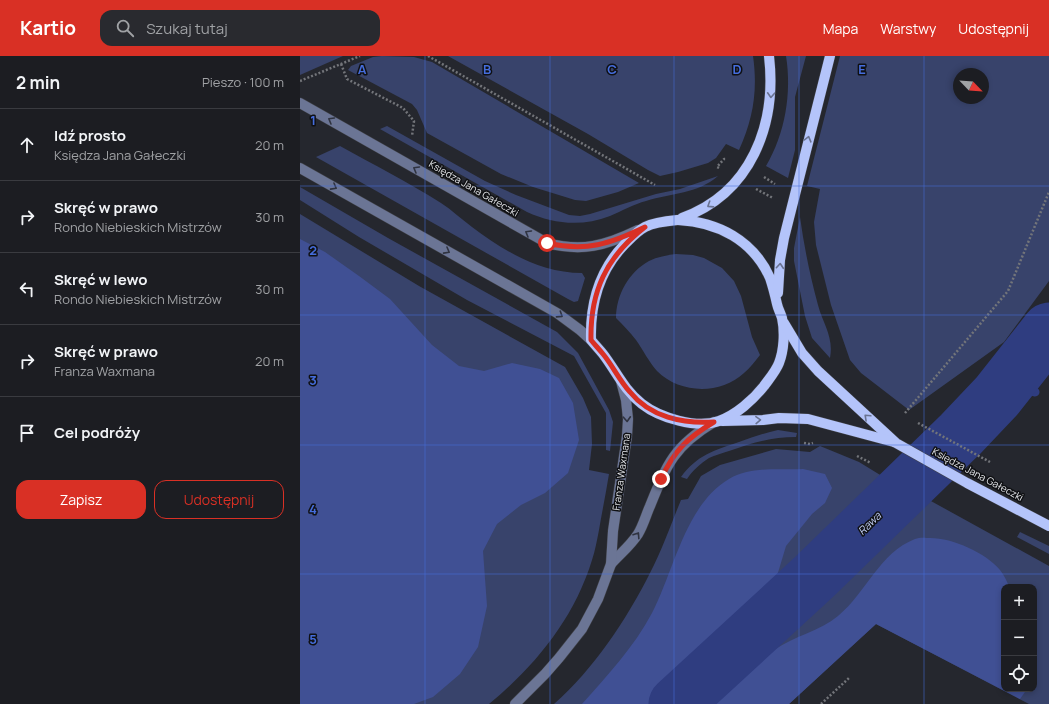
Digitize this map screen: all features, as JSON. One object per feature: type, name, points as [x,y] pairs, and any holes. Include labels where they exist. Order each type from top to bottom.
[{"type":"main road","points":[[678,220],[710,206],[721,197],[739,179],[754,155],[767,118],[771,98],[769,56]]},
{"type":"main road","points":[[777,305],[780,260],[784,238],[830,56]]},
{"type":"main road","points":[[591,340],[593,308],[603,276],[610,262],[620,249],[645,227],[667,221],[692,221],[720,228],[744,243],[763,265],[775,291],[784,333],[782,349],[779,364],[760,392],[734,413],[716,421]]},
{"type":"main road","name":"Księdza Jana Gałeczki","points":[[782,318],[788,332],[802,353],[818,371],[896,443],[967,483],[1049,526]]},
{"type":"main road","name":"Księdza Jana Gałeczki","points":[[591,340],[603,354],[630,394],[654,412],[683,422],[698,423],[779,418],[808,419],[896,443]]},
{"type":"street","name":"Księdza Jana Gałeczki","points":[[300,103],[547,243],[578,248],[593,246],[611,242],[645,227]]},
{"type":"street","points":[[300,168],[557,313],[575,325],[591,340]]},
{"type":"street","name":"Franza Waxmana","points":[[515,704],[545,674],[568,648],[582,629],[598,599],[611,564],[613,531],[627,436],[628,419],[626,400],[621,381]]},
{"type":"street","name":"Franza Waxmana","points":[[611,564],[638,533],[661,479],[673,456],[691,437],[716,421]]},
{"type":"path","points":[[300,81],[360,56]]},
{"type":"path","points":[[428,56],[655,185]]},
{"type":"path","points":[[341,64],[347,79],[403,108],[414,121],[412,136]]},
{"type":"path","points":[[762,176],[780,186]]},
{"type":"path","points":[[755,188],[775,199]]},
{"type":"path","points":[[905,413],[1008,291],[1049,192]]},
{"type":"path","points":[[918,423],[990,462]]},
{"type":"path","points":[[821,704],[849,678]]},
{"type":"shaded area","points":[[300,56],[343,56],[300,75]]},
{"type":"shaded area","points":[[448,56],[753,56],[755,81],[751,116],[739,150],[726,144],[716,158],[708,163],[660,176]]},
{"type":"shaded area","points":[[786,56],[806,56],[795,97],[795,150],[788,178],[766,166],[778,141],[785,113],[788,84]]},
{"type":"shaded area","points":[[840,56],[1049,56],[1049,281],[1004,342],[909,410],[861,373],[850,360],[831,305],[816,245],[814,222],[820,189],[807,186]]},
{"type":"shaded area","points":[[373,57],[414,57],[432,62],[639,183],[618,192],[586,201],[575,200],[533,187],[501,174],[427,133],[417,110],[412,104],[348,70],[351,66]]},
{"type":"shaded area","points":[[387,126],[485,181],[516,195],[569,215],[580,216],[590,214],[656,194],[680,189],[718,176],[710,182],[693,190],[642,202],[610,216],[589,222],[568,223],[547,219],[527,212],[380,129]]},
{"type":"shaded area","points":[[340,146],[441,203],[484,236],[523,259],[552,269],[582,273],[585,278],[578,301],[574,302],[568,299],[316,157]]},
{"type":"shaded area","points":[[300,187],[557,332],[578,353],[609,410],[613,422],[610,451],[606,450],[606,413],[574,356],[467,300],[359,237],[300,200]]},
{"type":"shaded area","points":[[300,214],[419,286],[565,367],[583,398],[591,417],[592,444],[589,470],[609,474],[592,560],[575,602],[551,640],[522,674],[489,704],[300,704]]},
{"type":"shaded area","points":[[800,217],[812,283],[831,344],[830,358],[812,338],[805,316],[794,261],[794,248]]},
{"type":"shaded area","points":[[300,239],[325,252],[390,299],[432,345],[459,366],[484,371],[512,363],[540,369],[559,378],[573,403],[579,440],[568,473],[545,493],[521,505],[497,524],[483,551],[487,606],[478,647],[460,674],[433,697],[414,704],[300,704]]},
{"type":"shaded area","points":[[676,254],[693,255],[704,258],[722,268],[734,281],[741,296],[752,337],[760,355],[744,373],[724,385],[700,389],[688,388],[666,379],[657,371],[636,340],[616,318],[618,301],[621,293],[635,271],[649,261],[662,256]]},
{"type":"shaded area","points":[[778,430],[797,433],[796,437],[762,441],[716,455],[700,465],[687,479],[681,477],[693,463],[707,454],[749,438]]},
{"type":"shaded area","points":[[820,446],[859,462],[890,481],[850,525],[666,704],[554,704],[582,676],[620,626],[654,564],[681,500],[688,499],[701,476],[720,465],[776,449],[810,452]]},
{"type":"shaded area","points":[[803,469],[825,474],[832,488],[825,503],[812,514],[786,546],[777,576],[765,594],[690,660],[654,704],[582,704],[620,661],[645,626],[660,596],[682,540],[691,522],[714,490],[729,479],[746,472],[756,470]]},
{"type":"shaded area","points":[[920,495],[1049,566],[1049,704],[1029,704],[1006,692],[1037,692],[1037,584],[1001,584],[1001,689],[876,624],[789,704],[694,704]]},
{"type":"shaded area","points":[[1020,532],[1049,546],[1049,554],[1017,537]]},
{"type":"shaded area","points":[[921,538],[949,541],[978,552],[994,564],[1004,576],[1008,584],[1001,584],[1001,689],[876,624],[789,704],[715,704],[751,669],[774,650],[823,626],[838,616],[857,596],[882,563],[903,545],[915,539]]},
{"type":"shaded area","points":[[1007,692],[1025,692],[1020,699]]},
{"type":"waterway","name":"Rawa","points":[[676,704],[814,577],[961,434],[997,396],[1049,330]]},
{"type":"waterway","points":[[997,396],[1005,392],[1015,390],[1035,392]]},
{"type":"route","points":[[547,243],[578,248],[593,246],[611,242],[645,227],[620,249],[610,262],[603,276],[593,308],[591,340],[603,354],[630,394],[642,404],[654,412],[683,422],[714,422],[702,429],[681,446],[673,456],[661,479]]}]
